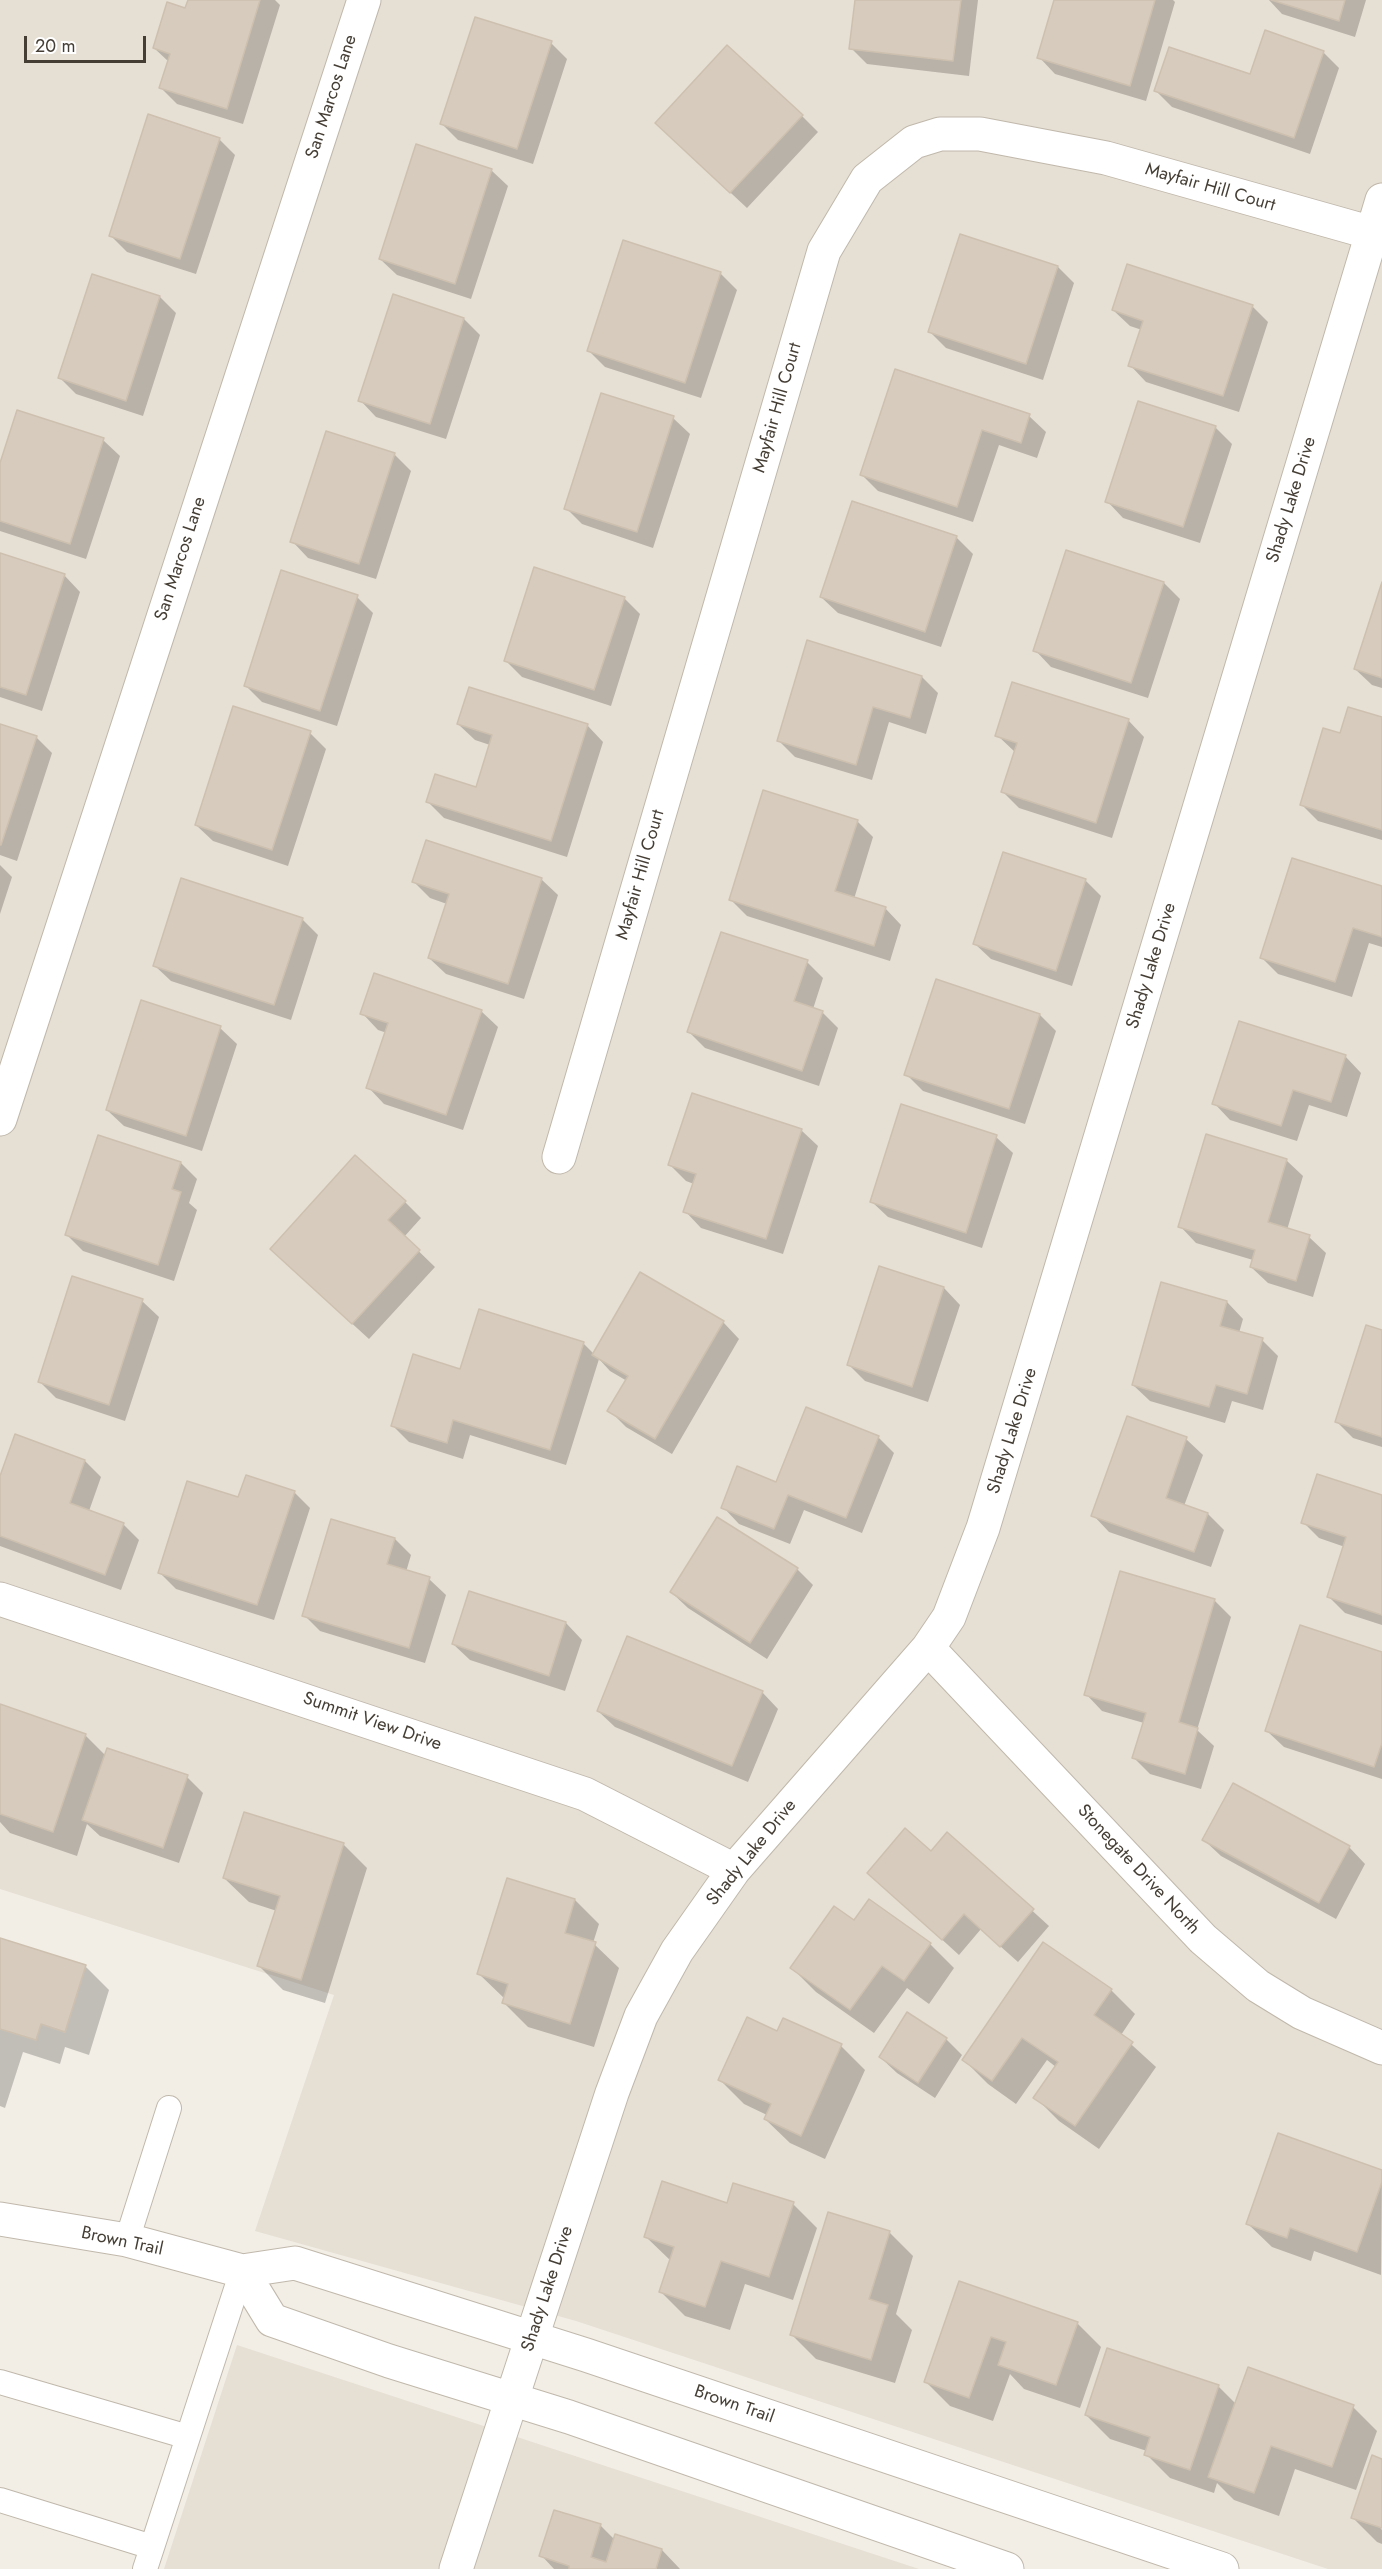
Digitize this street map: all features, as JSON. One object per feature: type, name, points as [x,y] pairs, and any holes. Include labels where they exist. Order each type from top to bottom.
[{"type":"street","name":"San Marcos Lane","points":[[0,1119],[364,0]]},
{"type":"street","name":"Mayfair Hill Court","points":[[559,1157],[824,251],[867,179],[914,142],[940,134],[980,134],[1106,158],[1372,233]]},
{"type":"street","name":"Shady Lake Drive","points":[[456,2569],[612,2093],[640,2016],[677,1951],[734,1870],[928,1647],[949,1617],[984,1528],[1382,200]]},
{"type":"street","name":"Summit View Drive","points":[[0,1599],[585,1794],[734,1870]]},
{"type":"street","name":"Stonegate Drive North","points":[[928,1647],[1203,1939],[1258,1986],[1302,2013],[1382,2048]]},
{"type":"street","name":"Brown Trail","points":[[0,2219],[127,2240],[242,2271],[295,2263],[532,2338],[1222,2569]]},
{"type":"street","points":[[242,2271],[272,2320],[512,2399],[1007,2569]]},
{"type":"lane","points":[[127,2240],[169,2108]]},
{"type":"lane","points":[[0,2500],[148,2558],[242,2271]]},
{"type":"lane","points":[[0,2382],[188,2438]]},
{"type":"shaded area","points":[[0,0],[1382,0],[1382,2569],[1328,2569],[576,2321],[255,2231],[334,1995],[0,1889]]},
{"type":"shaded area","points":[[237,2345],[919,2569],[164,2569]]},
{"type":"building","points":[[188,0],[260,0],[227,109],[159,88],[170,54],[153,48],[167,2],[185,8]]},
{"type":"building","points":[[855,0],[961,0],[953,61],[849,49]]},
{"type":"building","points":[[1054,0],[1155,0],[1130,86],[1037,58]]},
{"type":"building","points":[[1271,0],[1345,0],[1339,21]]},
{"type":"building","points":[[475,17],[552,41],[517,149],[440,124]]},
{"type":"building","points":[[1265,30],[1324,51],[1294,138],[1154,91],[1169,47],[1250,74]]},
{"type":"building","points":[[727,45],[803,115],[730,193],[655,123]]},
{"type":"building","points":[[148,114],[220,138],[180,259],[109,236]]},
{"type":"building","points":[[416,144],[492,169],[455,284],[379,259]]},
{"type":"building","points":[[960,234],[1058,266],[1026,364],[928,332]]},
{"type":"building","points":[[623,240],[721,272],[685,383],[587,351]]},
{"type":"building","points":[[1127,264],[1253,305],[1223,396],[1128,366],[1143,321],[1112,310]]},
{"type":"building","points":[[92,274],[160,296],[126,401],[58,378]]},
{"type":"building","points":[[393,294],[464,318],[430,424],[358,401]]},
{"type":"building","points":[[895,369],[1030,414],[1021,443],[982,430],[957,507],[860,475]]},
{"type":"building","points":[[601,393],[674,416],[637,532],[564,509]]},
{"type":"building","points":[[1138,401],[1216,426],[1183,527],[1105,502]]},
{"type":"building","points":[[17,410],[104,438],[70,544],[0,521],[0,463]]},
{"type":"building","points":[[326,431],[395,453],[359,564],[290,542]]},
{"type":"building","points":[[852,501],[957,536],[925,632],[820,597]]},
{"type":"building","points":[[1066,550],[1164,582],[1131,683],[1033,651]]},
{"type":"building","points":[[0,553],[65,574],[26,695],[0,687]]},
{"type":"building","points":[[534,567],[625,597],[594,690],[504,661]]},
{"type":"building","points":[[281,570],[358,595],[320,711],[244,686]]},
{"type":"building","points":[[1382,582],[1382,678],[1354,669]]},
{"type":"building","points":[[807,640],[922,676],[910,718],[873,707],[856,765],[777,741]]},
{"type":"building","points":[[1012,682],[1129,719],[1096,823],[1001,792],[1017,743],[995,736]]},
{"type":"building","points":[[469,687],[588,724],[551,841],[426,802],[435,774],[476,787],[492,735],[457,724]]},
{"type":"building","points":[[233,706],[311,731],[272,850],[195,825]]},
{"type":"building","points":[[1348,707],[1382,717],[1382,830],[1300,805],[1323,728],[1340,733]]},
{"type":"building","points":[[0,724],[37,736],[1,845],[0,845]]},
{"type":"building","points":[[763,790],[858,820],[835,891],[886,907],[874,946],[729,900]]},
{"type":"building","points":[[426,840],[542,878],[508,984],[428,958],[449,894],[412,882]]},
{"type":"building","points":[[1003,852],[1086,879],[1056,971],[973,944]]},
{"type":"building","points":[[1292,858],[1382,886],[1382,937],[1353,928],[1335,982],[1260,958]]},
{"type":"building","points":[[181,878],[303,918],[274,1005],[153,966]]},
{"type":"building","points":[[721,932],[808,960],[794,1001],[823,1011],[802,1071],[687,1032]]},
{"type":"building","points":[[374,973],[482,1010],[446,1115],[366,1088],[388,1023],[360,1014]]},
{"type":"building","points":[[936,979],[1040,1014],[1009,1109],[904,1075]]},
{"type":"building","points":[[141,1000],[221,1026],[186,1136],[106,1110]]},
{"type":"building","points":[[1239,1021],[1346,1055],[1331,1102],[1293,1090],[1281,1126],[1212,1104]]},
{"type":"building","points":[[692,1093],[802,1129],[766,1239],[683,1212],[696,1174],[668,1165]]},
{"type":"building","points":[[901,1104],[997,1135],[966,1233],[870,1202]]},
{"type":"building","points":[[1206,1134],[1287,1159],[1268,1222],[1310,1235],[1296,1281],[1250,1267],[1255,1250],[1178,1227]]},
{"type":"building","points":[[98,1135],[181,1162],[172,1189],[181,1192],[158,1265],[65,1235]]},
{"type":"building","points":[[355,1155],[406,1201],[388,1220],[420,1250],[352,1324],[270,1249]]},
{"type":"building","points":[[879,1266],[944,1287],[912,1387],[847,1365]]},
{"type":"building","points":[[640,1272],[724,1321],[655,1439],[607,1411],[628,1376],[592,1355]]},
{"type":"building","points":[[72,1276],[143,1299],[109,1405],[38,1382]]},
{"type":"building","points":[[1161,1282],[1227,1301],[1220,1326],[1263,1338],[1247,1394],[1216,1385],[1209,1407],[1132,1385]]},
{"type":"building","points":[[479,1309],[584,1342],[550,1450],[453,1420],[447,1443],[391,1426],[413,1354],[460,1369]]},
{"type":"building","points":[[1366,1325],[1382,1330],[1382,1437],[1335,1422]]},
{"type":"building","points":[[806,1407],[879,1436],[846,1518],[788,1495],[774,1529],[721,1508],[737,1466],[776,1482]]},
{"type":"building","points":[[1127,1416],[1187,1437],[1166,1498],[1208,1513],[1194,1552],[1091,1516]]},
{"type":"building","points":[[15,1434],[85,1460],[70,1503],[124,1523],[105,1575],[0,1536],[0,1476]]},
{"type":"building","points":[[1317,1474],[1382,1495],[1382,1615],[1327,1597],[1346,1537],[1301,1523]]},
{"type":"building","points":[[246,1475],[295,1491],[257,1605],[158,1573],[187,1481],[238,1497]]},
{"type":"building","points":[[717,1517],[798,1568],[750,1643],[670,1592]]},
{"type":"building","points":[[331,1519],[395,1538],[387,1564],[430,1577],[409,1648],[302,1616]]},
{"type":"building","points":[[1120,1571],[1215,1599],[1179,1722],[1198,1728],[1185,1774],[1132,1758],[1146,1713],[1084,1695]]},
{"type":"building","points":[[469,1591],[566,1622],[549,1676],[452,1644]]},
{"type":"building","points":[[1300,1625],[1382,1652],[1382,1743],[1374,1767],[1265,1731]]},
{"type":"building","points":[[627,1636],[763,1691],[732,1766],[597,1711]]},
{"type":"building","points":[[0,1704],[86,1734],[53,1832],[0,1814]]},
{"type":"building","points":[[107,1748],[188,1775],[163,1848],[82,1820]]},
{"type":"building","points":[[1233,1783],[1350,1846],[1319,1903],[1202,1840]]},
{"type":"building","points":[[244,1812],[344,1843],[301,1980],[257,1966],[280,1896],[223,1878]]},
{"type":"building","points":[[905,1828],[931,1851],[947,1832],[1034,1909],[1000,1947],[964,1914],[942,1940],[867,1873]]},
{"type":"building","points":[[507,1878],[575,1899],[565,1933],[596,1942],[570,2024],[502,2003],[508,1984],[477,1974]]},
{"type":"building","points":[[869,1899],[931,1943],[904,1981],[882,1966],[850,2010],[790,1968],[834,1906],[854,1920]]},
{"type":"building","points":[[0,1938],[86,1965],[65,2032],[41,2024],[36,2040],[0,2029]]},
{"type":"building","points":[[1043,1942],[1112,1989],[1094,2015],[1133,2042],[1075,2126],[1033,2098],[1058,2062],[1022,2038],[992,2081],[962,2060]]},
{"type":"building","points":[[907,2012],[947,2038],[918,2083],[879,2057]]},
{"type":"building","points":[[747,2017],[777,2031],[783,2018],[842,2044],[801,2136],[764,2119],[771,2104],[718,2080]]},
{"type":"building","points":[[1278,2133],[1382,2170],[1382,2182],[1357,2252],[1290,2228],[1287,2238],[1246,2224]]},
{"type":"building","points":[[662,2181],[727,2203],[733,2183],[794,2202],[769,2277],[721,2261],[705,2307],[659,2292],[674,2247],[644,2237]]},
{"type":"building","points":[[828,2212],[890,2231],[869,2299],[888,2305],[871,2360],[790,2335]]},
{"type":"building","points":[[959,2281],[1078,2322],[1056,2385],[998,2365],[1006,2342],[991,2337],[969,2398],[924,2382]]},
{"type":"building","points":[[1107,2348],[1219,2385],[1190,2470],[1144,2455],[1150,2437],[1085,2415]]},
{"type":"building","points":[[1248,2367],[1354,2405],[1332,2467],[1271,2446],[1254,2493],[1208,2477]]},
{"type":"building","points":[[1372,2455],[1382,2459],[1382,2528],[1351,2518]]},
{"type":"building","points":[[554,2510],[601,2524],[591,2557],[606,2562],[615,2534],[662,2549],[656,2569],[569,2569],[569,2566],[539,2556]]}]
